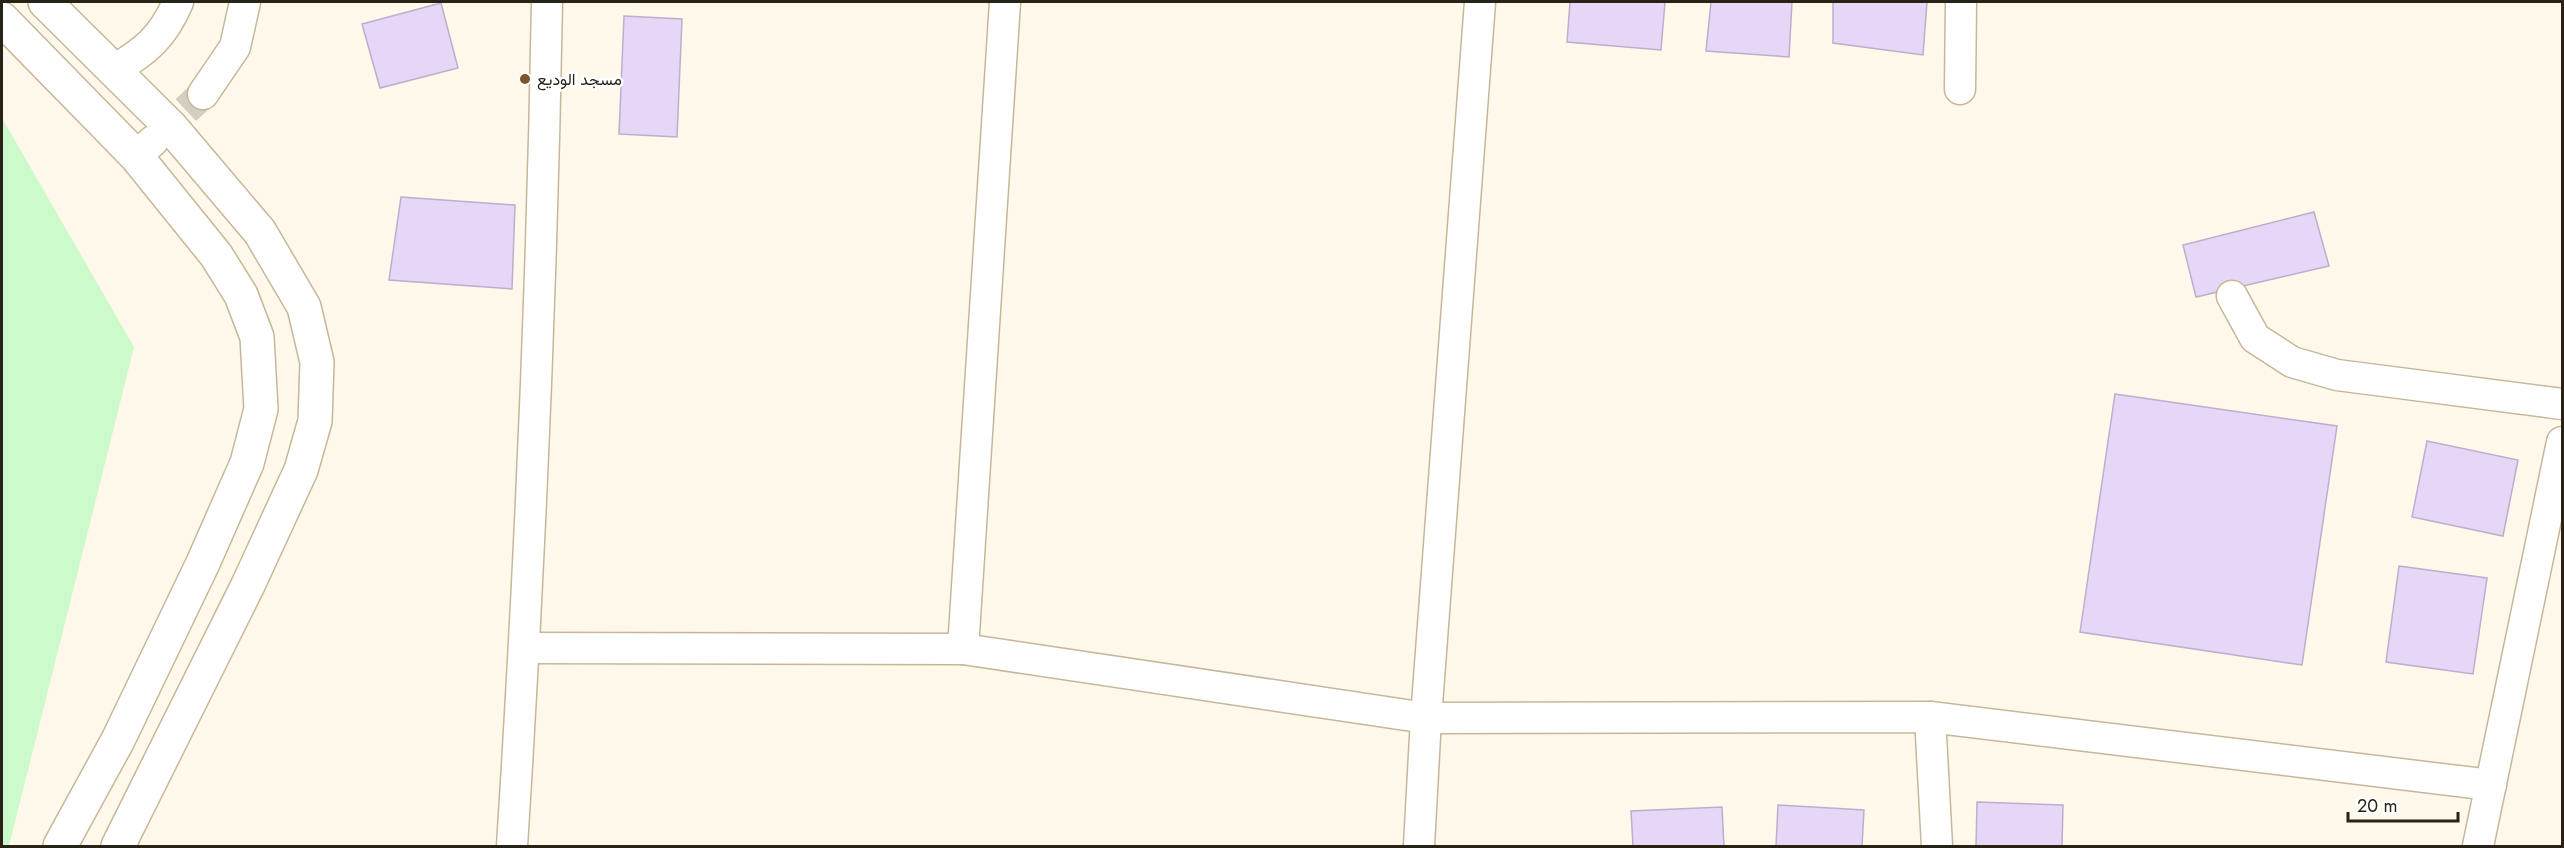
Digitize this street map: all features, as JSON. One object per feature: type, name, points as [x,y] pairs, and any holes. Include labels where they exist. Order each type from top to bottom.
[{"type":"main road","points":[[45,2],[171,127],[260,232],[304,307],[317,362],[315,421],[301,470],[248,585],[118,846]]},
{"type":"main road","points":[[2,19],[145,148],[241,295],[257,337],[261,409],[247,463],[203,563],[118,740],[60,846]]},
{"type":"street","points":[[114,70],[146,50],[170,21],[178,2]]},
{"type":"street","points":[[203,94],[235,47],[245,2]]},
{"type":"street","points":[[512,846],[525,648],[543,224],[547,2]]},
{"type":"street","points":[[963,649],[1005,2]]},
{"type":"street","points":[[1419,846],[1426,718],[1480,2]]},
{"type":"street","points":[[1960,89],[1961,2]]},
{"type":"street","points":[[2232,296],[2255,338],[2292,362],[2337,375],[2562,404]]},
{"type":"street","points":[[2478,846],[2562,442]]},
{"type":"street","points":[[525,648],[963,649],[1426,718],[1930,717],[2491,785]]},
{"type":"street","points":[[1930,717],[1937,846]]},
{"type":"green space","points":[[2,118],[134,347],[9,846],[2,846]]},
{"type":"building","points":[[1570,2],[1665,2],[1661,50],[1567,42]]},
{"type":"building","points":[[1711,2],[1792,2],[1789,57],[1706,51]]},
{"type":"building","points":[[1833,2],[1927,2],[1923,55],[1833,43]]},
{"type":"building","points":[[441,3],[458,68],[380,88],[362,24]]},
{"type":"building","points":[[624,16],[682,19],[677,137],[619,134]]},
{"type":"building","points":[[401,197],[515,205],[512,289],[389,280]]},
{"type":"building","points":[[2314,212],[2329,266],[2196,297],[2183,245]]},
{"type":"building","points":[[2115,394],[2337,426],[2302,665],[2080,632]]},
{"type":"building","points":[[2427,441],[2518,460],[2503,536],[2412,517]]},
{"type":"building","points":[[2399,566],[2487,578],[2473,674],[2386,662]]},
{"type":"building","points":[[1977,802],[2063,805],[2062,846],[1976,846]]},
{"type":"building","points":[[1778,805],[1864,810],[1862,846],[1776,846]]},
{"type":"building","points":[[1722,807],[1724,846],[1633,846],[1631,811]]},
{"type":"tunnel","points":[[153,141],[203,94]]},
{"type":"place","name":"مسجد الوديع","points":[[525,79]]}]
